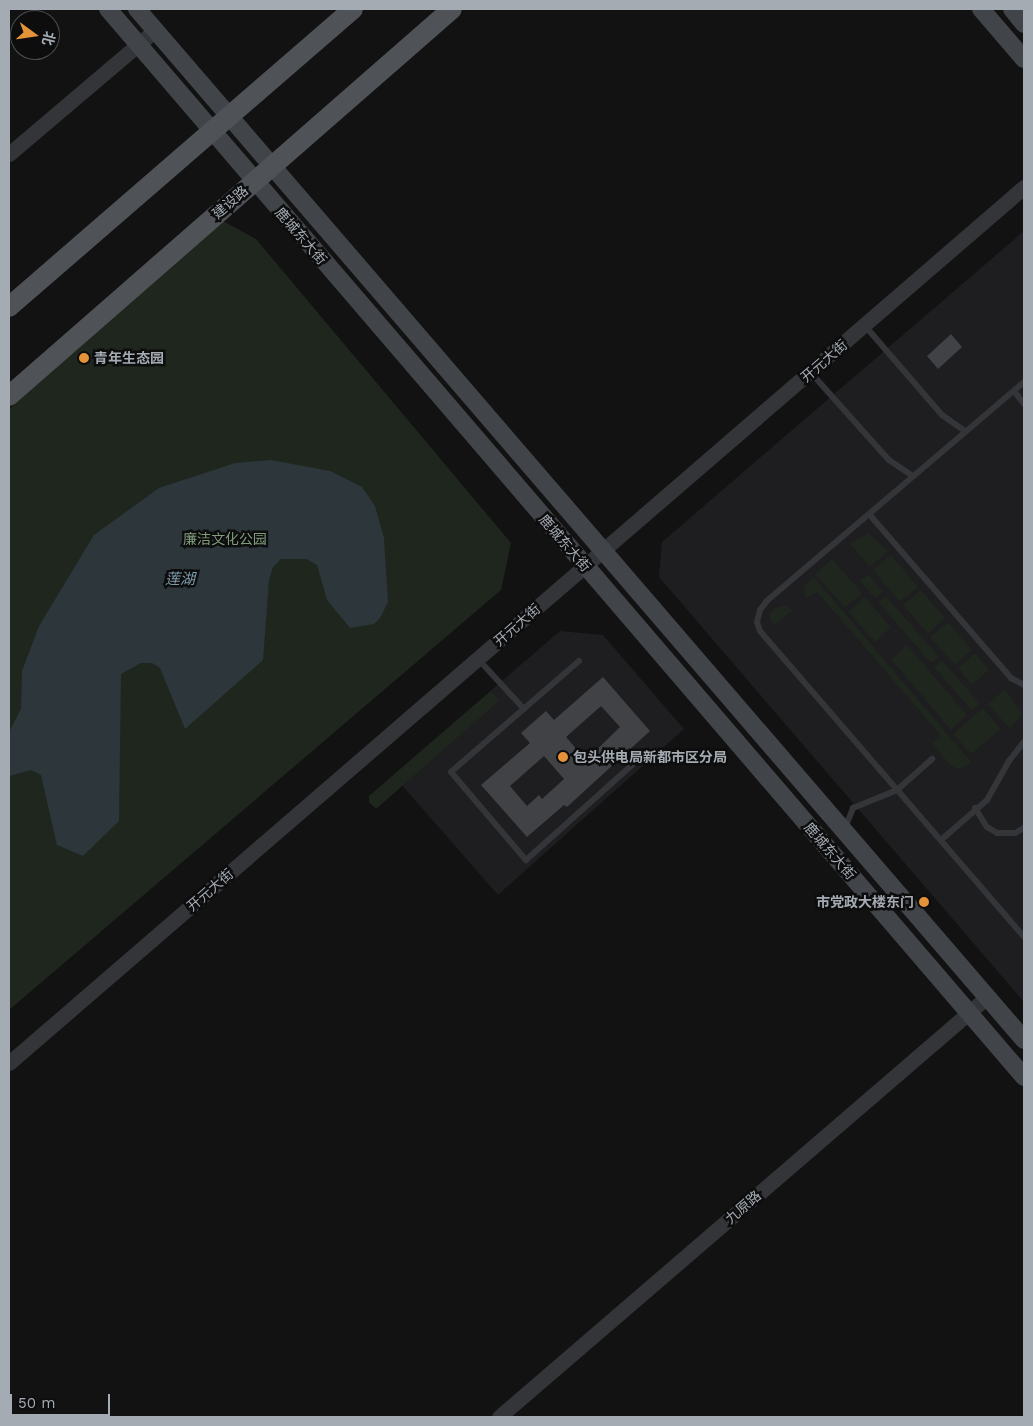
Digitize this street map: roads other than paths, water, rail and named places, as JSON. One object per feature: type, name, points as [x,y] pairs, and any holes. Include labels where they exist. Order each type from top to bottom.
[{"type":"main road","name":"鹿城东大街","points":[[108,9],[1024,1077]]},
{"type":"main road","name":"鹿城东大街","points":[[136,9],[1024,1040]]},
{"type":"main road","points":[[9,307],[353,9]]},
{"type":"main road","name":"建设路","points":[[9,396],[452,9]]},
{"type":"main road","points":[[981,9],[1024,59]]},
{"type":"main road","points":[[1012,9],[1024,24]]},
{"type":"street","points":[[9,154],[155,30]]},
{"type":"street","name":"开元大街","points":[[9,1063],[604,552],[1024,187]]},
{"type":"street","name":"九原路","points":[[499,1417],[987,997]]},
{"type":"lane","points":[[870,320],[866,327],[942,415],[966,432]]},
{"type":"lane","points":[[815,368],[812,374],[889,460],[913,476]]},
{"type":"lane","points":[[1024,382],[767,601],[760,610],[757,622],[763,634],[1024,937]]},
{"type":"lane","points":[[1014,391],[1024,404]]},
{"type":"lane","points":[[869,514],[1011,678],[1024,685]]},
{"type":"lane","points":[[478,660],[524,709]]},
{"type":"lane","points":[[579,661],[451,772],[526,860],[632,765]]},
{"type":"lane","points":[[940,840],[975,808],[987,800],[1009,761],[1024,742]]},
{"type":"lane","points":[[844,831],[853,808],[897,790],[932,759]]},
{"type":"lane","points":[[975,808],[987,827],[997,833],[1015,833],[1024,828]]},
{"type":"water","name":"莲湖","points":[[271,460],[330,471],[362,487],[375,506],[384,538],[388,602],[380,618],[374,624],[350,628],[327,600],[317,565],[306,559],[281,559],[273,567],[269,580],[263,660],[185,729],[160,668],[152,663],[141,663],[121,674],[119,821],[83,856],[57,845],[41,775],[31,770],[9,776],[9,732],[21,709],[22,671],[39,626],[94,535],[159,488],[235,463]]},
{"type":"place","name":"青年生态园","points":[[84,358]]},
{"type":"place","name":"包头供电局新都市区分局","points":[[563,757]]},
{"type":"place","name":"市党政大楼东门","points":[[924,902]]},
{"type":"park label","name":"廉洁文化公园","points":[[225,539]]}]
